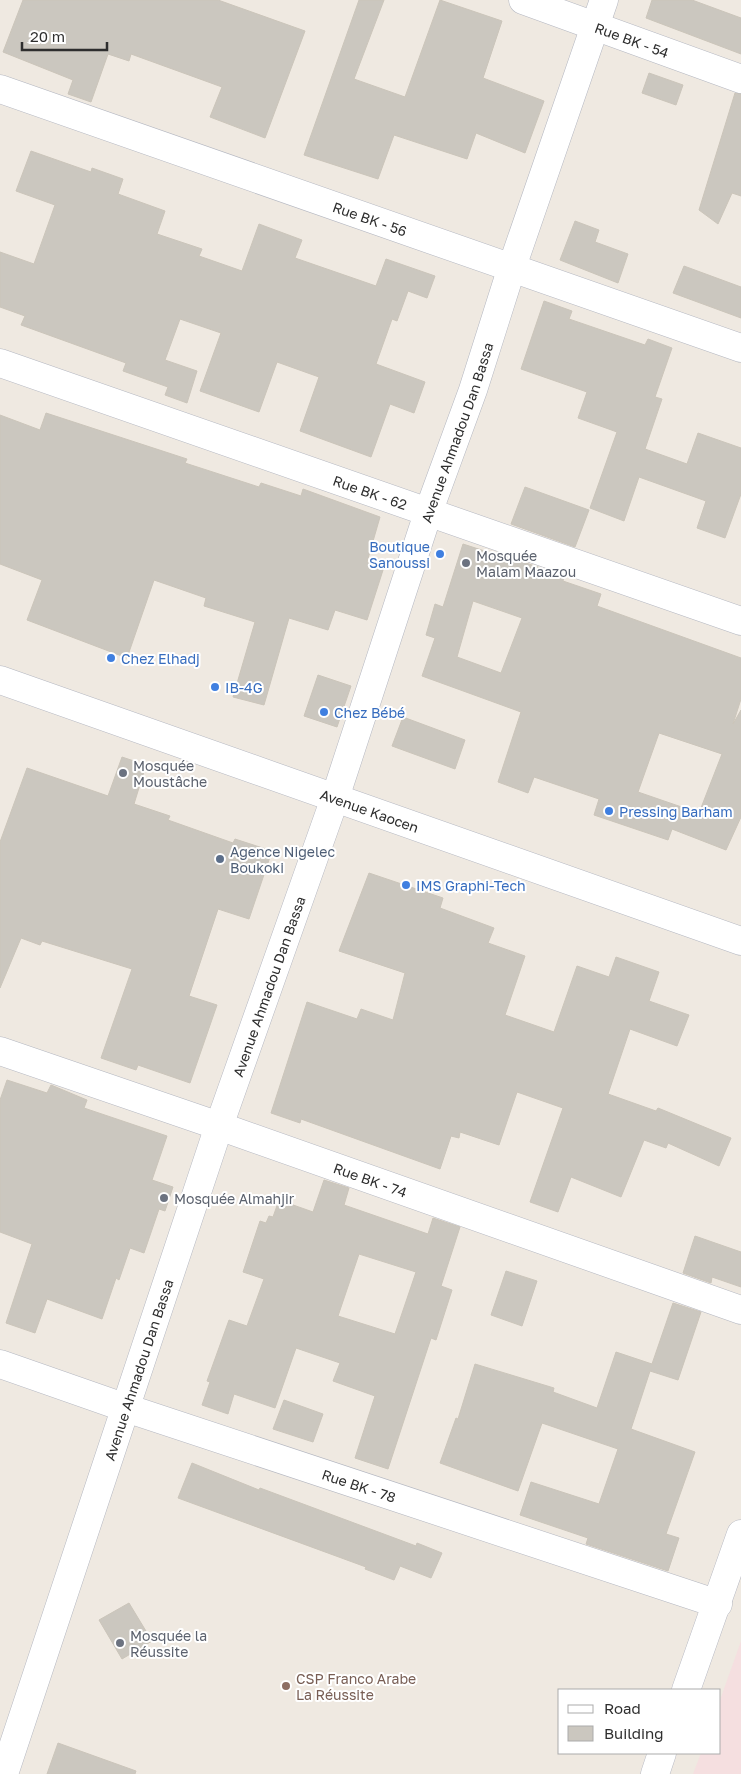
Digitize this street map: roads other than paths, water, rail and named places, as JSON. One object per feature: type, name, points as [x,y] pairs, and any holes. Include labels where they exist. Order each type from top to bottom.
[{"type":"street","name":"Rue BK - 54","points":[[523,0],[599,12],[741,79]]},
{"type":"street","name":"Avenue Ahmadou Dan Bassa","points":[[4,1774],[219,1126],[335,798],[428,513],[472,390],[599,12]]},
{"type":"street","name":"Rue BK - 56","points":[[0,89],[741,348]]},
{"type":"street","name":"Rue BK - 62","points":[[0,363],[741,621]]},
{"type":"street","name":"Avenue Kaocen","points":[[0,680],[741,941]]},
{"type":"street","name":"Rue BK - 74","points":[[0,1051],[741,1310]]},
{"type":"street","name":"Rue BK - 78","points":[[0,1364],[126,1408],[718,1604]]},
{"type":"street","points":[[686,1689],[718,1604],[741,1534]]},
{"type":"street","points":[[654,1774],[662,1754]]},
{"type":"place","name":"Boutique Sanoussi","points":[[440,554]]},
{"type":"place","name":"Mosquée Malam Maazou","points":[[466,563]]},
{"type":"place","name":"Chez Elhadj","points":[[111,658]]},
{"type":"place","name":"IB-4G","points":[[215,687]]},
{"type":"place","name":"Chez Bébé","points":[[324,712]]},
{"type":"place","name":"Mosquée Moustâche","points":[[123,773]]},
{"type":"place","name":"Pressing Barham","points":[[609,811]]},
{"type":"place","name":"Agence Nigelec Boukoki","points":[[220,859]]},
{"type":"place","name":"IMS Graphi-Tech","points":[[406,885]]},
{"type":"place","name":"Mosquée Almahjir","points":[[164,1198]]},
{"type":"place","name":"Mosquée la Réussite","points":[[120,1643]]},
{"type":"place","name":"CSP Franco Arabe La Réussite","points":[[286,1686]]}]
